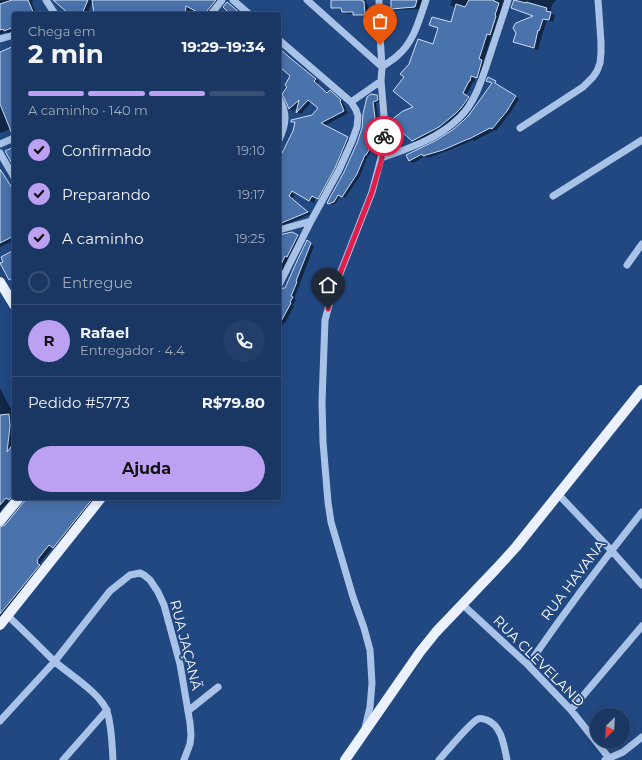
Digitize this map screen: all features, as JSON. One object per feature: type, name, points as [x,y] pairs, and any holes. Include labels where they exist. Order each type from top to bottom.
[{"type":"main road","points":[[0,282],[12,302]]},
{"type":"main road","points":[[345,760],[420,652],[436,632],[496,570],[642,390]]},
{"type":"main road","points":[[0,521],[16,500]]},
{"type":"main road","points":[[0,625],[99,500]]},
{"type":"street","points":[[46,0],[54,12]]},
{"type":"street","points":[[213,12],[222,0]]},
{"type":"street","points":[[234,0],[247,12]]},
{"type":"street","points":[[307,0],[382,67]]},
{"type":"street","points":[[364,733],[370,708],[372,683],[370,650],[331,522],[323,442],[322,402],[325,320],[332,294],[373,189],[382,158],[384,115],[381,81],[382,67],[379,0]]},
{"type":"street","points":[[382,67],[398,55],[412,38],[426,0]]},
{"type":"street","points":[[382,158],[399,152],[443,131],[460,117],[470,104],[480,85],[508,0]]},
{"type":"street","points":[[520,128],[583,87],[597,71],[600,63],[601,42],[598,0]]},
{"type":"street","points":[[0,40],[12,36]]},
{"type":"street","points":[[281,42],[351,102],[358,116],[357,127],[339,170],[281,281]]},
{"type":"street","points":[[351,102],[381,81]]},
{"type":"street","points":[[281,101],[284,106],[285,117],[281,136]]},
{"type":"street","points":[[0,144],[12,139]]},
{"type":"street","points":[[553,196],[642,140]]},
{"type":"street","points":[[0,153],[12,174]]},
{"type":"street","points":[[281,229],[311,221]]},
{"type":"street","points":[[627,265],[642,244]]},
{"type":"street","points":[[558,494],[642,585]]},
{"type":"street","name":"RUA HAVANA","points":[[528,665],[566,610],[611,550],[642,512]]},
{"type":"street","name":"RUA JAÇANÃ","points":[[55,661],[110,591],[130,575],[136,573],[144,575],[150,580],[164,605],[180,664],[191,735],[190,744],[184,760]]},
{"type":"street","name":"RUA CLEVELAND","points":[[462,604],[528,665],[570,710],[607,759]]},
{"type":"street","points":[[8,616],[55,661],[92,691],[101,701],[107,710],[113,760]]},
{"type":"street","points":[[570,710],[642,626]]},
{"type":"street","points":[[0,721],[55,661]]},
{"type":"street","points":[[188,711],[218,687]]},
{"type":"street","points":[[63,760],[107,710]]},
{"type":"street","points":[[439,760],[469,726],[479,719],[488,720],[498,730],[503,740],[507,760]]},
{"type":"street","points":[[607,759],[623,752],[642,737]]},
{"type":"building","points":[[12,0],[28,0],[33,12],[12,12],[12,28],[4,31],[3,29],[0,30],[0,4]]},
{"type":"building","points":[[53,0],[88,0],[83,12],[67,12]]},
{"type":"building","points":[[92,0],[216,0],[207,12],[197,12],[186,6],[185,12],[94,12]]},
{"type":"building","points":[[331,0],[362,0],[364,1],[365,15],[353,15],[353,12],[342,12],[341,8],[331,8]]},
{"type":"building","points":[[391,0],[417,0],[415,7],[391,9]]},
{"type":"building","points":[[469,0],[494,0],[499,3],[490,35],[487,34],[479,59],[482,60],[477,78],[471,76],[470,81],[463,93],[469,97],[455,114],[439,127],[412,141],[390,121],[403,111],[413,107],[393,91],[404,77],[400,74],[409,64],[418,39],[433,44],[438,28],[429,25],[432,17],[451,22],[456,4],[465,7]]},
{"type":"building","points":[[514,0],[547,8],[546,11],[551,12],[549,20],[543,19],[539,31],[538,30],[534,48],[513,42],[516,33],[513,28],[515,24],[533,16],[511,8]]},
{"type":"building","points":[[227,2],[239,12],[228,12],[223,7]]},
{"type":"building","points":[[12,47],[12,134],[0,104],[0,52]]},
{"type":"building","points":[[281,50],[316,79],[314,81],[327,93],[330,90],[341,100],[340,101],[344,111],[321,123],[348,137],[335,168],[318,199],[312,196],[309,201],[292,191],[289,196],[308,212],[281,223],[281,155],[293,131],[295,122],[291,122],[291,120],[312,115],[318,108],[308,100],[296,113],[299,100],[289,109],[282,94],[287,87],[285,85],[290,76],[281,68]]},
{"type":"building","points":[[488,77],[516,96],[507,111],[492,129],[490,128],[443,150],[423,156],[422,154],[409,161],[406,155],[435,141],[454,129],[469,115],[492,83],[486,81]]},
{"type":"building","points":[[371,94],[377,95],[378,100],[373,102],[375,117],[369,150],[365,155],[357,174],[342,197],[338,195],[334,202],[328,204],[327,203],[344,172],[357,143],[362,128],[363,114],[367,97]]},
{"type":"building","points":[[12,148],[12,163],[5,151]]},
{"type":"building","points":[[0,169],[12,188],[12,237],[0,243]]},
{"type":"building","points":[[292,232],[298,235],[287,257],[285,256],[281,265],[281,235]]},
{"type":"building","points":[[307,240],[311,243],[291,296],[293,297],[290,302],[291,303],[281,321],[281,289],[285,288]]},
{"type":"building","points":[[12,251],[12,278],[9,280],[0,263],[3,262],[1,257]]},
{"type":"building","points":[[9,414],[10,426],[7,452],[12,446],[12,496],[9,500],[6,498],[0,505],[0,415]]},
{"type":"building","points":[[25,500],[91,500],[53,548],[49,545],[37,560],[37,563],[40,565],[0,614],[0,527],[5,525]]},
{"type":"way so far","points":[[380,45],[384,136]]},
{"type":"route","points":[[328,309],[332,294],[372,192],[382,158],[384,136]]}]
